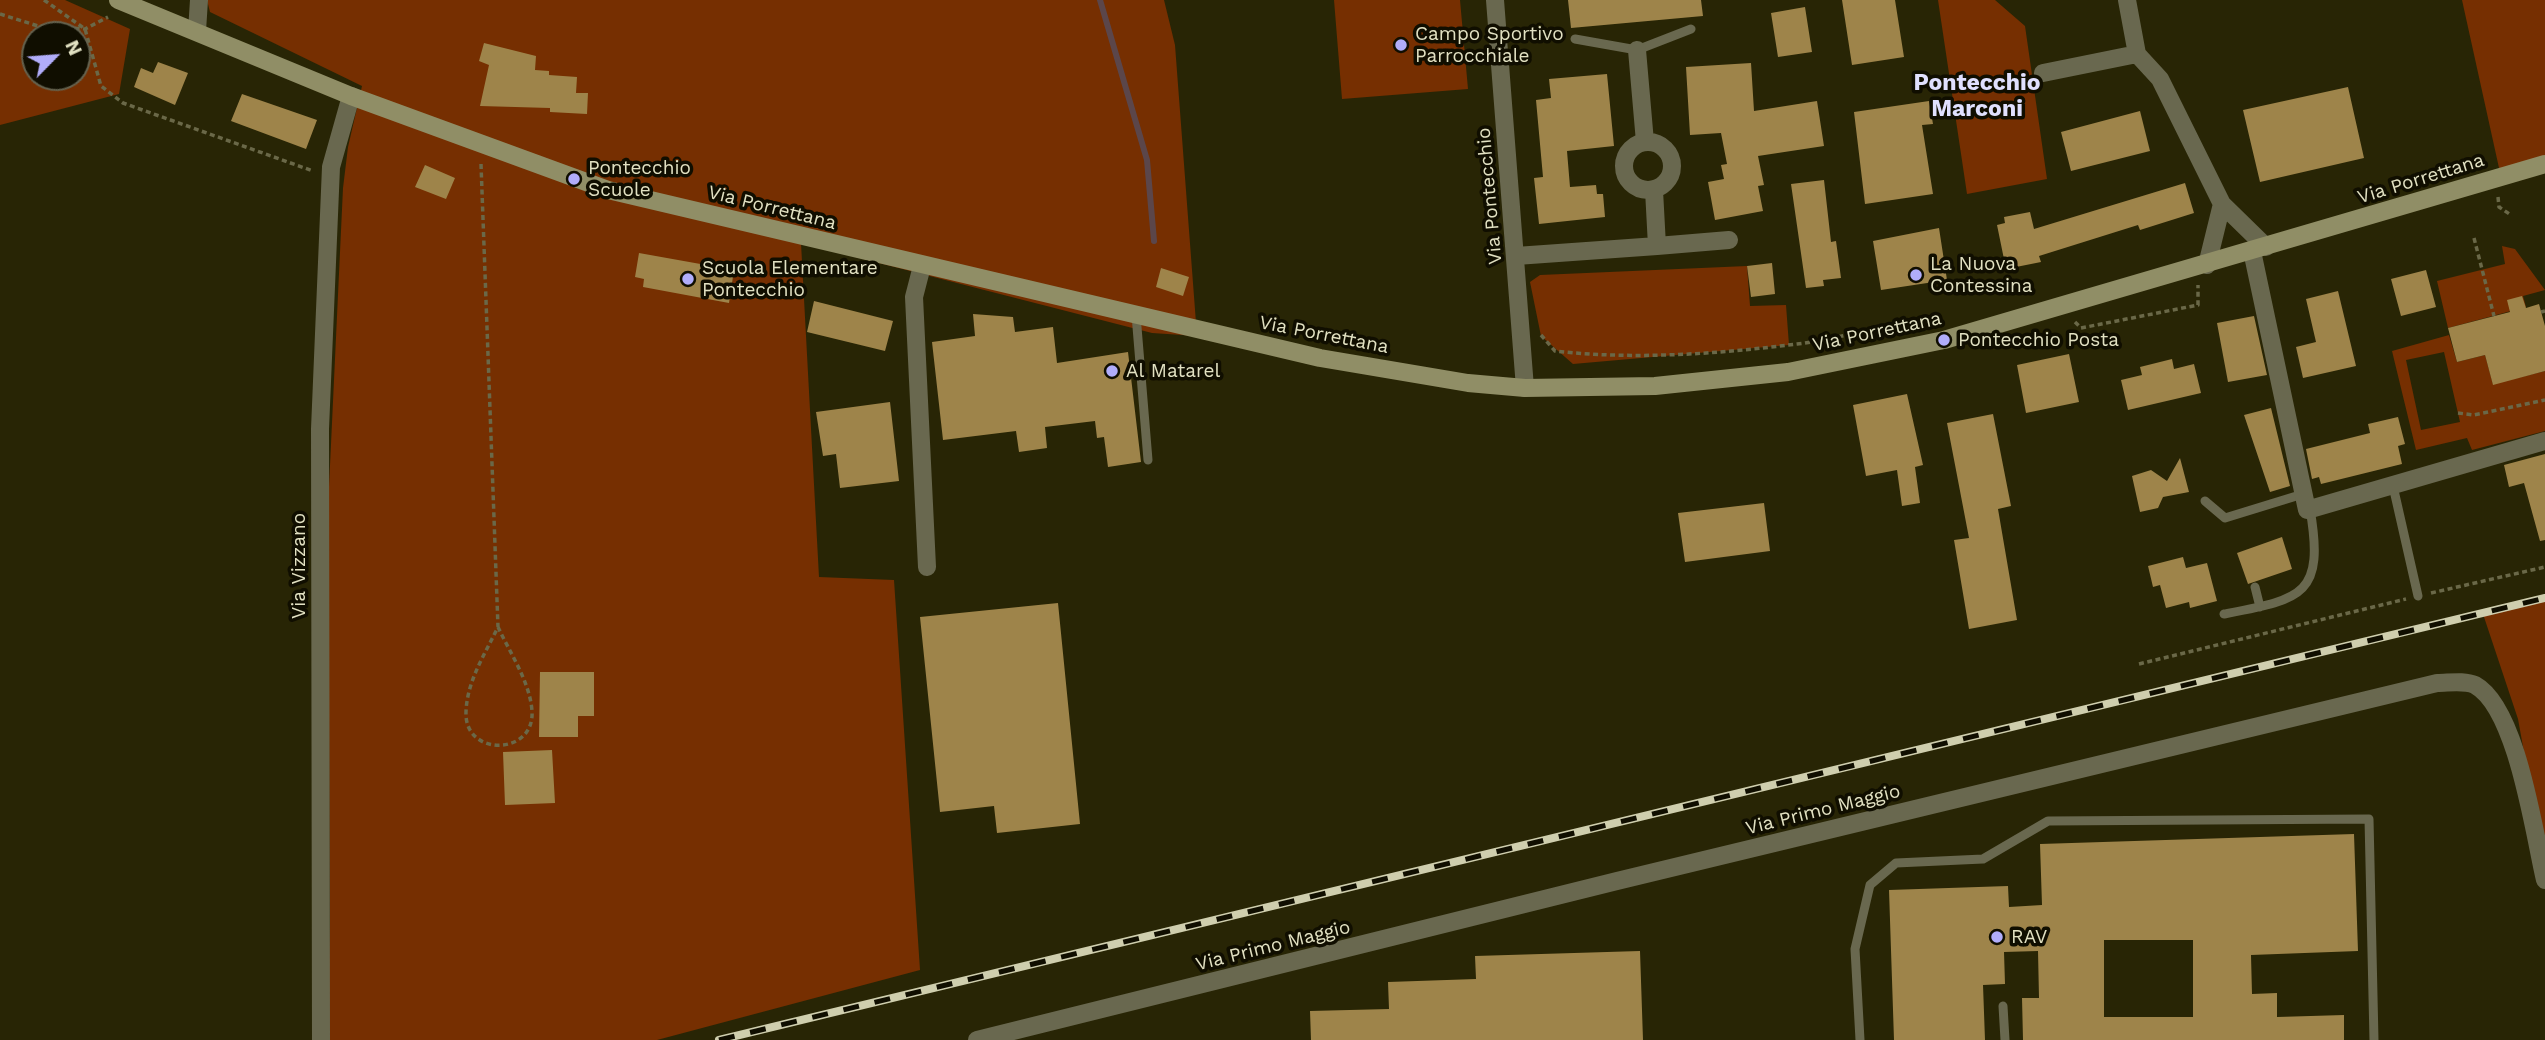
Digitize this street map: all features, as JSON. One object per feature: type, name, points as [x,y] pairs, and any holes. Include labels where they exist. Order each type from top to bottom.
[{"type":"main road","name":"Via Porrettana","points":[[124,2],[351,96],[481,146],[608,190],[1320,358],[1468,383],[1525,388],[1655,386],[1788,372],[1944,340],[2208,273],[2259,249],[2544,165]]},
{"type":"street","points":[[197,31],[199,0]]},
{"type":"street","name":"Via Pontecchio","points":[[1495,0],[1525,388]]},
{"type":"street","points":[[2127,0],[2137,54],[2160,79],[2222,204],[2259,249],[2307,501],[2393,486],[2545,441]]},
{"type":"street","points":[[1637,50],[1645,142]]},
{"type":"street","points":[[2043,73],[2137,54]]},
{"type":"street","name":"Via Vizzano","points":[[321,1040],[320,429],[331,167],[351,96]]},
{"type":"street","points":[[1645,142],[1665,148],[1672,168],[1663,186],[1654,190],[1642,190],[1633,185],[1626,176],[1624,165],[1627,155],[1634,146],[1645,142]]},
{"type":"street","points":[[1654,190],[1657,246]]},
{"type":"street","points":[[2208,273],[2222,204]]},
{"type":"street","points":[[1516,256],[1729,240]]},
{"type":"street","points":[[922,266],[914,297],[927,567]]},
{"type":"street","name":"Via Primo Maggio","points":[[976,1040],[1617,881],[2437,684],[2471,683],[2485,692],[2501,712],[2511,737],[2545,880]]},
{"type":"lane","points":[[1575,39],[1637,50],[1691,29]]},
{"type":"lane","points":[[1136,315],[1149,460]]},
{"type":"lane","points":[[2393,486],[2418,596]]},
{"type":"lane","points":[[2205,501],[2225,519],[2307,501],[2315,538],[2315,569],[2300,592],[2260,607],[2224,614]]},
{"type":"lane","points":[[2255,587],[2260,607]]},
{"type":"lane","points":[[1860,1040],[1855,949],[1870,885],[1896,863],[1983,859],[2048,821],[2369,819],[2374,1040]]},
{"type":"lane","points":[[2003,1006],[2005,1040]]},
{"type":"path","points":[[44,0],[74,21]]},
{"type":"path","points":[[91,25],[124,2]]},
{"type":"path","points":[[0,14],[22,21]]},
{"type":"path","points":[[91,49],[102,86],[123,103],[320,173],[331,167]]},
{"type":"path","points":[[481,146],[498,627],[525,683],[532,710],[528,730],[512,744],[502,746],[481,741],[467,724],[466,712],[472,681],[498,627]]},
{"type":"path","points":[[2485,199],[2505,193]]},
{"type":"path","points":[[2498,195],[2499,207],[2511,215]]},
{"type":"path","points":[[2474,238],[2494,316]]},
{"type":"path","points":[[2064,325],[2077,321],[2081,328],[2198,305],[2198,284],[2208,273]]},
{"type":"path","points":[[1537,325],[1541,336],[1555,351],[1600,356],[1704,353],[1811,342],[1882,330]]},
{"type":"path","points":[[2458,413],[2474,415],[2545,400]]},
{"type":"path","points":[[2139,664],[2545,567]]},
{"type":"shaded area","points":[[0,0],[65,0],[130,29],[119,94],[0,125]]},
{"type":"shaded area","points":[[207,0],[1164,0],[1175,45],[1197,336],[1152,333],[801,243],[819,577],[894,580],[920,970],[657,1040],[327,1040],[330,923],[328,508],[343,188],[348,147],[362,86],[210,12]]},
{"type":"shaded area","name":"Campo Sportivo Parrocchiale","points":[[1334,0],[1460,0],[1468,89],[1342,99]]},
{"type":"shaded area","points":[[1938,0],[1995,0],[2025,26],[2047,179],[1967,194]]},
{"type":"shaded area","points":[[2462,0],[2545,0],[2545,164],[2501,177]]},
{"type":"shaded area","points":[[2502,246],[2515,249],[2545,290],[2523,296],[2526,307],[2448,328],[2437,281],[2505,264]]},
{"type":"shaded area","points":[[1747,266],[1750,306],[1786,305],[1789,345],[1573,364],[1541,336],[1530,282],[1540,275]]},
{"type":"shaded area","points":[[2449,335],[2457,362],[2485,355],[2493,384],[2545,371],[2545,431],[2472,450],[2467,438],[2416,450],[2392,351]],"holes":[[[2444,352],[2460,422],[2421,430],[2406,360]]]},
{"type":"shaded area","points":[[2545,597],[2545,868],[2518,719],[2482,611]]},
{"type":"building","points":[[1568,0],[1701,0],[1703,16],[1571,28]]},
{"type":"building","points":[[1842,0],[1895,0],[1904,57],[1852,65]]},
{"type":"building","points":[[1805,7],[1812,52],[1778,57],[1771,13]]},
{"type":"building","points":[[484,43],[536,56],[535,70],[549,71],[549,75],[577,77],[576,93],[588,93],[587,114],[550,112],[550,108],[480,106],[489,65],[479,61]]},
{"type":"building","points":[[158,62],[188,73],[175,105],[134,87],[141,68],[153,73]]},
{"type":"building","points":[[1751,63],[1754,111],[1817,101],[1824,146],[1758,156],[1764,185],[1758,186],[1763,211],[1715,220],[1708,182],[1724,179],[1721,165],[1727,164],[1721,133],[1690,135],[1686,67]]},
{"type":"building","points":[[1607,74],[1614,146],[1567,151],[1570,187],[1596,185],[1597,194],[1603,194],[1605,217],[1539,224],[1534,178],[1543,177],[1536,100],[1551,98],[1549,79]]},
{"type":"building","points":[[2348,87],[2364,158],[2260,182],[2243,110]]},
{"type":"building","points":[[242,94],[317,120],[306,149],[231,121]]},
{"type":"building","points":[[1929,101],[1933,124],[1922,125],[1933,194],[1865,204],[1854,112]]},
{"type":"building","points":[[2140,111],[2150,151],[2071,171],[2061,132]]},
{"type":"building","points":[[425,165],[455,178],[446,199],[415,187]]},
{"type":"building","points":[[1824,180],[1831,242],[1836,241],[1841,278],[1823,280],[1824,286],[1806,288],[1791,184]]},
{"type":"building","points":[[2185,183],[2194,213],[2140,230],[2138,225],[2039,256],[2041,262],[2006,269],[1997,225],[2005,223],[2004,217],[2030,212],[2034,229]]},
{"type":"building","points":[[1939,228],[1947,280],[1881,290],[1873,241]]},
{"type":"building","name":"Scuola Elementare Pontecchio","points":[[639,253],[734,270],[729,303],[643,287],[644,279],[635,277]]},
{"type":"building","points":[[1772,263],[1775,294],[1751,297],[1747,266]]},
{"type":"building","points":[[1161,268],[1189,277],[1183,296],[1156,287]]},
{"type":"building","points":[[2426,270],[2436,307],[2401,316],[2391,279]]},
{"type":"building","points":[[2338,291],[2356,366],[2303,378],[2296,347],[2316,342],[2306,299]]},
{"type":"building","points":[[2522,296],[2526,308],[2539,304],[2545,326],[2545,371],[2493,385],[2485,355],[2457,362],[2448,328],[2510,312],[2507,300]]},
{"type":"building","points":[[814,301],[893,321],[885,351],[807,332]]},
{"type":"building","points":[[973,314],[1013,317],[1015,332],[1053,327],[1057,363],[1128,352],[1141,462],[1108,467],[1104,437],[1097,438],[1095,421],[1045,427],[1047,448],[1019,452],[1016,431],[943,440],[932,342],[975,336]]},
{"type":"building","points":[[2254,316],[2267,375],[2228,382],[2217,323]]},
{"type":"building","points":[[2069,354],[2079,402],[2026,413],[2017,365]]},
{"type":"building","points":[[2172,359],[2174,369],[2194,364],[2201,393],[2128,410],[2121,380],[2142,375],[2140,367]]},
{"type":"building","points":[[1907,394],[1923,465],[1915,467],[1920,503],[1902,506],[1897,470],[1866,476],[1853,405]]},
{"type":"building","points":[[890,402],[899,481],[840,488],[836,454],[823,456],[816,412]]},
{"type":"building","points":[[2271,408],[2290,486],[2270,492],[2244,415]]},
{"type":"building","points":[[1993,414],[2011,506],[1998,509],[2017,620],[1969,629],[1954,540],[1969,538],[1947,423]]},
{"type":"building","points":[[2398,417],[2405,444],[2398,446],[2402,464],[2321,484],[2319,477],[2312,479],[2306,449],[2370,433],[2368,424]]},
{"type":"building","points":[[2545,454],[2545,540],[2540,541],[2524,483],[2509,487],[2504,465]]},
{"type":"building","points":[[2180,458],[2189,492],[2163,497],[2158,508],[2140,512],[2132,476],[2151,470],[2167,481]]},
{"type":"building","points":[[1764,503],[1770,551],[1685,562],[1678,513]]},
{"type":"building","points":[[2282,537],[2292,569],[2248,584],[2237,553]]},
{"type":"building","points":[[2183,557],[2186,568],[2207,563],[2217,601],[2190,608],[2189,602],[2166,608],[2160,585],[2153,587],[2148,566]]},
{"type":"building","points":[[1058,603],[1080,824],[997,833],[994,806],[940,812],[920,617]]},
{"type":"building","points":[[540,672],[594,672],[594,716],[578,716],[578,737],[539,737]]},
{"type":"building","points":[[552,750],[555,803],[505,805],[503,752]]},
{"type":"building","name":"RAV","points":[[2354,834],[2358,951],[2251,955],[2252,994],[2277,993],[2277,1017],[2344,1015],[2344,1040],[2023,1040],[2022,998],[2039,998],[2038,951],[2004,952],[2005,984],[1983,985],[1985,1040],[1894,1040],[1889,890],[2008,886],[2009,907],[2042,905],[2040,844]],"holes":[[[2104,940],[2193,940],[2193,1017],[2104,1017]]]},
{"type":"building","points":[[1640,951],[1643,1040],[1311,1040],[1310,1011],[1389,1009],[1388,982],[1476,979],[1475,956]]},
{"type":"waterway","points":[[1100,0],[1147,160],[1154,241]]},
{"type":"railway","points":[[719,1040],[2545,598]]},
{"type":"place","name":"Campo Sportivo Parrocchiale","points":[[1401,45]]},
{"type":"place","name":"Pontecchio Scuole","points":[[574,179]]},
{"type":"place","name":"La Nuova Contessina","points":[[1916,275]]},
{"type":"place","name":"Scuola Elementare Pontecchio","points":[[688,279]]},
{"type":"place","name":"Pontecchio Posta","points":[[1944,340]]},
{"type":"place","name":"Al Matarel","points":[[1112,371]]},
{"type":"place","name":"RAV","points":[[1997,937]]},
{"type":"district","name":"Pontecchio Marconi","points":[[1977,96]]}]
